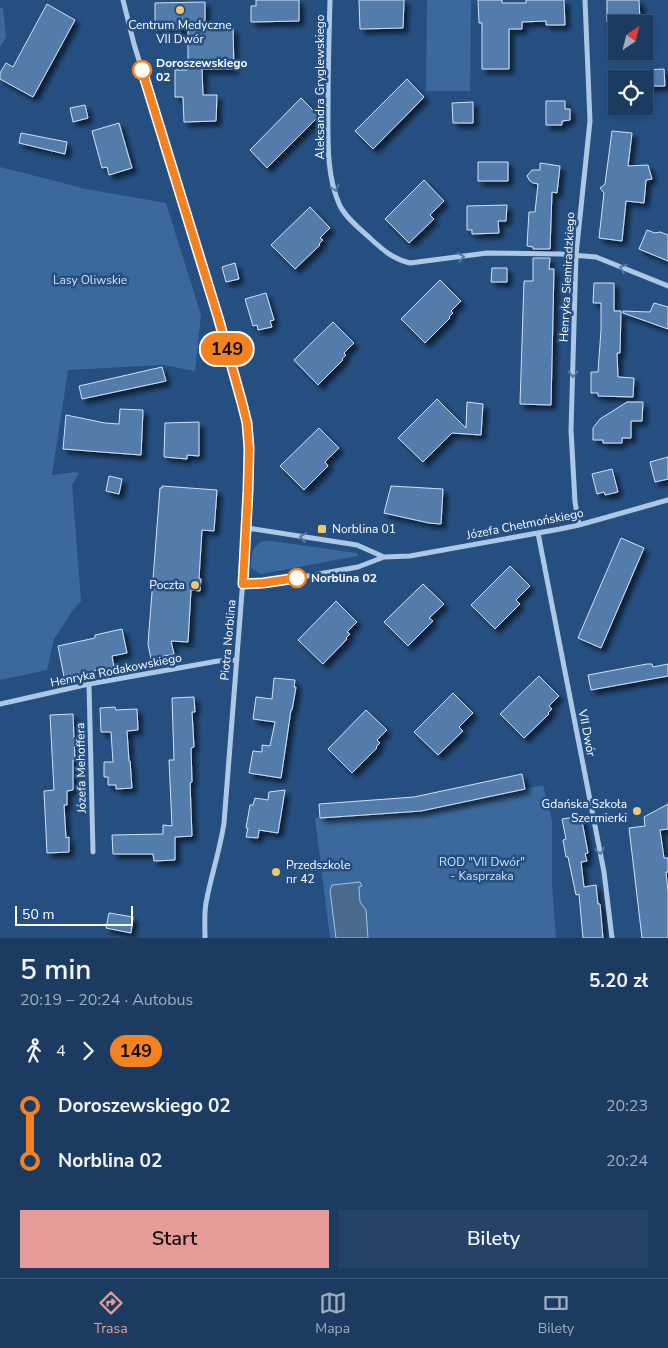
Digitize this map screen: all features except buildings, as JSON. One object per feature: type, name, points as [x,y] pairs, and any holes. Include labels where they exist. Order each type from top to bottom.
[{"type":"street","name":"Piotra Norblina","points":[[123,0],[134,44],[218,317],[247,423],[249,448],[247,528],[224,823],[222,840],[211,878],[206,905],[205,938]]},
{"type":"street","name":"Aleksandra Gryglewskiego","points":[[330,0],[328,96],[330,170],[340,205],[347,216],[389,255],[400,261],[410,263],[487,253],[596,257],[668,286]]},
{"type":"street","name":"Henryka Siemiradzkiego","points":[[579,525],[575,502],[571,430],[576,255],[590,121],[585,0]]},
{"type":"street","name":"Józefa Chełmońskiego","points":[[243,584],[282,580],[358,567],[384,557],[410,556],[579,525],[668,500]]},
{"type":"street","name":"Józefa Chełmońskiego","points":[[247,528],[357,546],[384,557]]},
{"type":"street","name":"VII Dwór","points":[[538,533],[604,872],[612,938]]},
{"type":"street","name":"Henryka Rodakowskiego","points":[[0,704],[89,684],[218,661],[236,660]]},
{"type":"street","name":"Józefa Mehoffera","points":[[89,684],[93,852]]},
{"type":"green space","points":[[427,0],[471,0],[470,91],[426,91]]},
{"type":"green space","points":[[0,8],[3,8],[6,37],[0,47]]},
{"type":"green space","name":"Lasy Oliwskie","points":[[0,167],[86,189],[166,203],[201,315],[195,371],[163,365],[68,370],[52,475],[79,473],[72,485],[81,601],[54,639],[47,670],[0,680]]},
{"type":"green space","points":[[264,541],[357,553],[357,556],[261,574],[251,568],[251,559],[254,548]]},
{"type":"green space","name":"ROD \"VII Dwór\" - Kasprzaka","points":[[543,785],[552,821],[552,884],[556,938],[330,938],[315,818],[419,812]]},
{"type":"shaded area","points":[[360,882],[362,886],[359,887],[360,902],[366,910],[368,938],[336,938],[330,891],[332,885]]},
{"type":"bus line","name":"149","points":[[142,70],[218,317],[247,423],[249,448],[248,491],[243,584],[297,578]]},
{"type":"place","name":"Centrum Medyczne VII Dwór","points":[[180,10]]},
{"type":"place","name":"Doroszewskiego 02","points":[[142,70]]},
{"type":"place","name":"Norblina 01","points":[[322,529]]},
{"type":"place","name":"Norblina 02","points":[[297,578]]},
{"type":"place","name":"Poczta","points":[[195,585]]},
{"type":"place","name":"Gdańska Szkoła Szermierki","points":[[637,811]]},
{"type":"place","name":"Przedszkole nr 42","points":[[276,872]]}]
